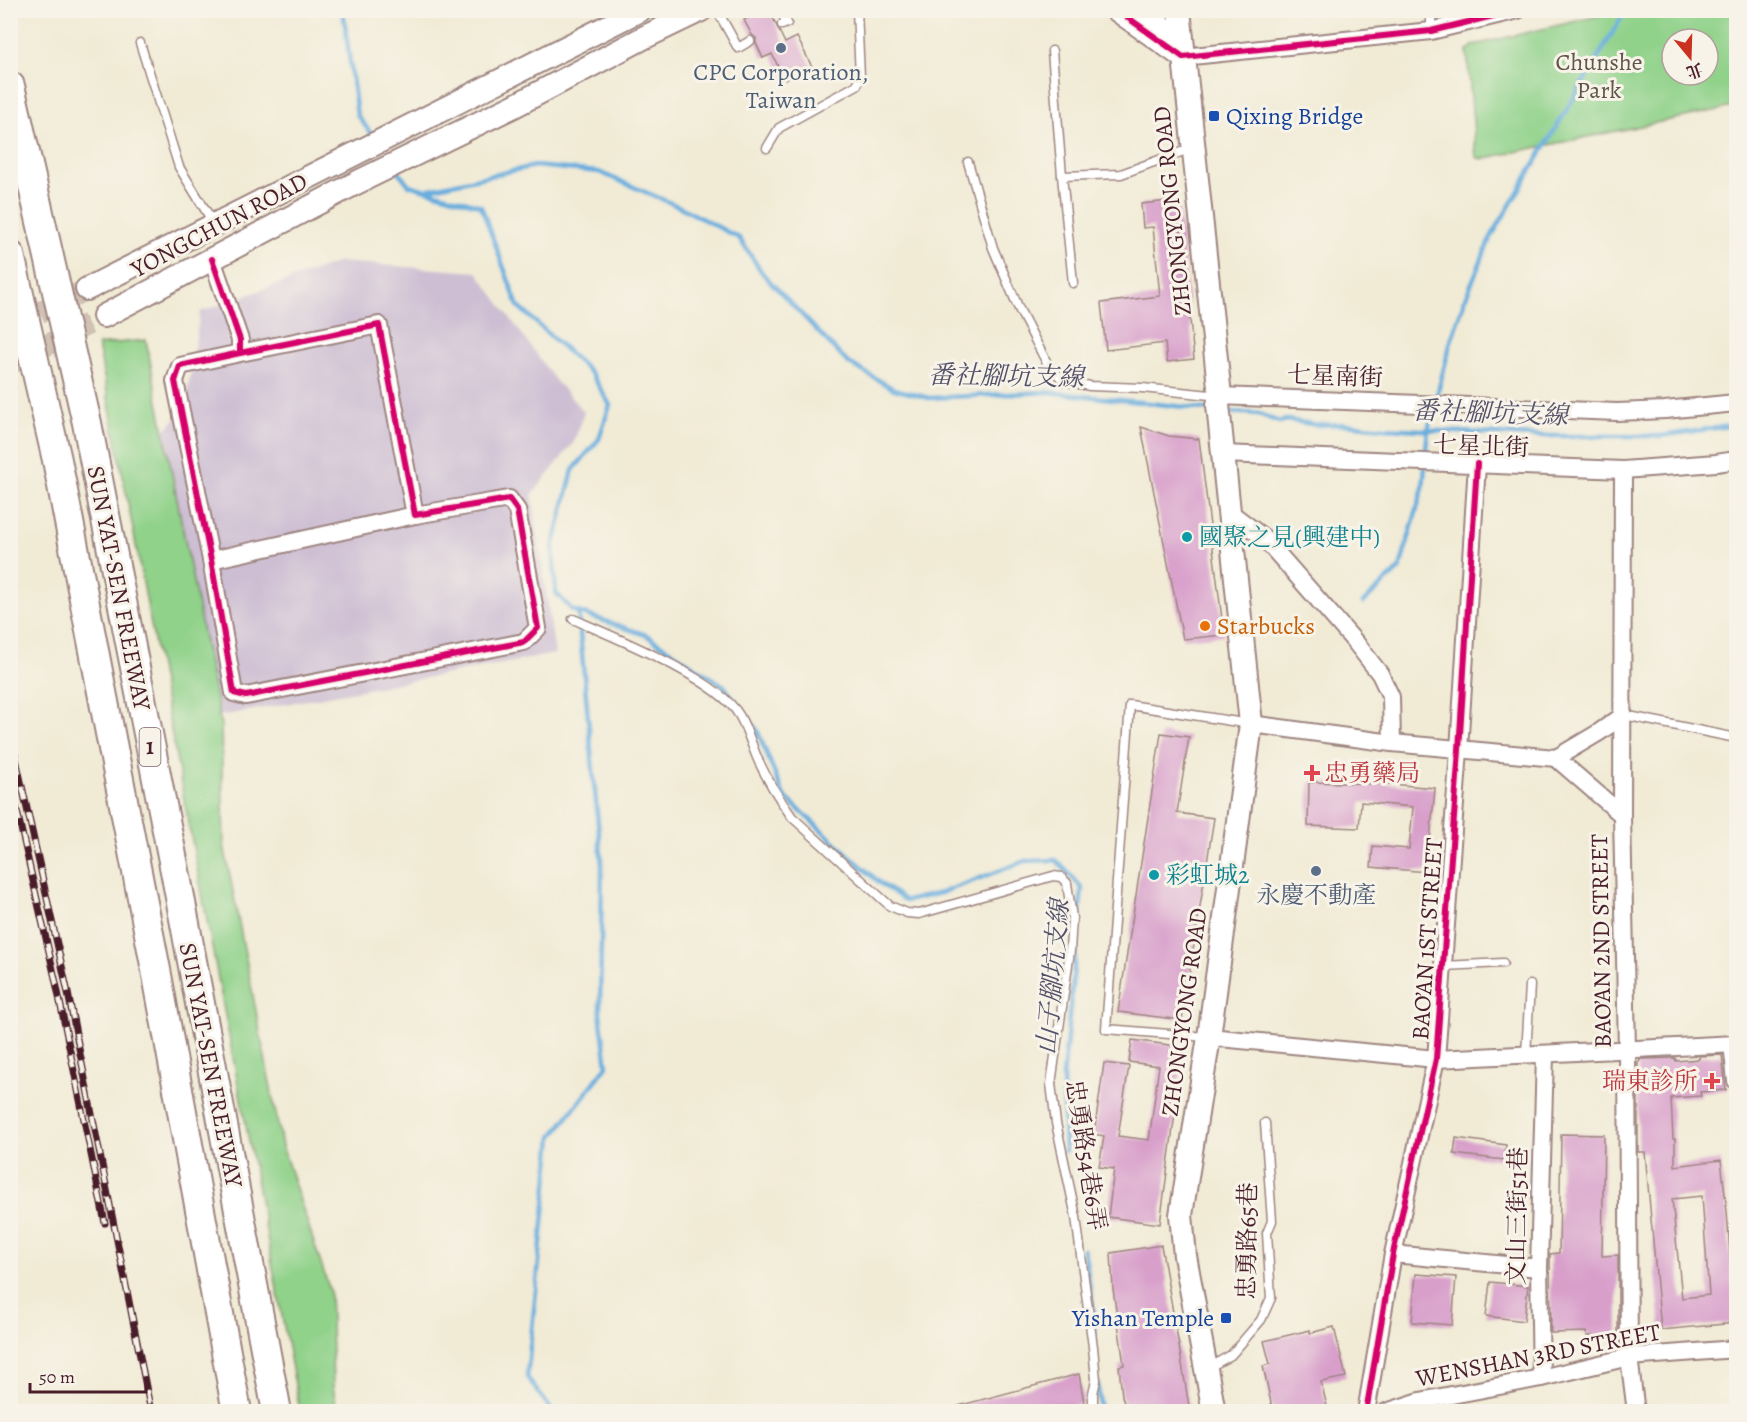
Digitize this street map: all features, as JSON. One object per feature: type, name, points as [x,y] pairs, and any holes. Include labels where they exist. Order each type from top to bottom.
[{"type":"highway","name":"SUN YAT-SEN FREEWAY","points":[[10,86],[87,423],[176,876],[277,1412]]},
{"type":"highway","name":"SUN YAT-SEN FREEWAY","points":[[10,255],[64,495],[157,975],[235,1403]]},
{"type":"street","name":"YONGCHUN ROAD","points":[[87,289],[640,10]]},
{"type":"street","name":"YONGCHUN ROAD","points":[[104,315],[358,182],[701,10]]},
{"type":"street","points":[[1117,10],[1183,57],[1431,31],[1518,10]]},
{"type":"street","points":[[1148,10],[1183,57]]},
{"type":"street","name":"ZHONGYONG ROAD","points":[[1179,10],[1251,724],[1209,1037],[1181,1215],[1185,1256],[1214,1412]]},
{"type":"street","points":[[212,259],[240,340],[240,353]]},
{"type":"street","points":[[211,560],[415,515],[509,499],[517,510],[538,628],[524,642],[246,696],[234,693],[211,560],[175,381],[180,366],[378,326],[415,515]]},
{"type":"street","name":"七星南街","points":[[1219,400],[1617,412],[1737,403]]},
{"type":"street","name":"七星北街","points":[[1222,446],[1477,464],[1623,470],[1737,460]]},
{"type":"street","name":"BAO’AN 1ST STREET","points":[[1366,1412],[1393,1254],[1436,1059],[1477,464]]},
{"type":"street","name":"BAO’AN 2ND STREET","points":[[1623,470],[1622,815],[1627,1050],[1629,1357],[1636,1412]]},
{"type":"street","points":[[1228,511],[1264,538],[1356,643],[1380,674],[1391,697],[1392,743]]},
{"type":"street","points":[[1251,724],[1392,743],[1556,758],[1624,715]]},
{"type":"street","points":[[1556,758],[1622,815]]},
{"type":"street","points":[[1209,1037],[1436,1059],[1734,1044],[1737,1081]]},
{"type":"street","name":"文山三街51巷","points":[[1541,1378],[1539,1268],[1545,1055]]},
{"type":"street","points":[[1393,1254],[1539,1268]]},
{"type":"street","name":"WENSHAN 3RD STREET","points":[[1386,1412],[1421,1406],[1629,1357],[1737,1348]]},
{"type":"lane","points":[[717,10],[738,48],[750,41]]},
{"type":"lane","points":[[780,10],[787,23],[782,25]]},
{"type":"lane","points":[[766,148],[779,128],[857,85],[860,77],[857,10]]},
{"type":"lane","points":[[1431,10],[1431,31]]},
{"type":"lane","points":[[140,43],[179,167],[214,224]]},
{"type":"lane","points":[[1052,51],[1073,283]]},
{"type":"lane","points":[[1062,176],[1121,174],[1193,148]]},
{"type":"lane","points":[[968,162],[993,248],[1019,309],[1047,365],[1064,381],[1090,386],[1142,388],[1219,400]]},
{"type":"lane","name":"忠勇路54巷6弄","points":[[573,619],[676,667],[715,691],[738,714],[759,761],[792,817],[890,906],[907,913],[919,914],[1053,876],[1061,877],[1067,883],[1072,918],[1070,951],[1051,1084],[1056,1123],[1076,1217],[1090,1324],[1096,1380],[1093,1412]]},
{"type":"lane","points":[[1209,1037],[1106,1029],[1130,705],[1251,724]]},
{"type":"lane","points":[[1624,715],[1737,738]]},
{"type":"lane","points":[[1444,966],[1503,963]]},
{"type":"lane","points":[[1526,1056],[1530,985]]},
{"type":"lane","name":"忠勇路65巷","points":[[1207,1369],[1231,1355],[1261,1320],[1271,1298],[1267,1233],[1272,1221],[1264,1123]]},
{"type":"shaded area","points":[[339,262],[477,272],[555,380],[584,412],[574,442],[532,495],[555,654],[205,719],[146,449],[185,409],[200,312]]},
{"type":"green space","name":"Chunshe Park","points":[[1619,11],[1736,11],[1736,108],[1481,159],[1476,157],[1467,51],[1474,45]]},
{"type":"green space","points":[[146,340],[221,725],[224,845],[282,1146],[330,1291],[333,1386],[337,1411],[300,1411],[98,345]]},
{"type":"building","name":"CPC Corporation, Taiwan","points":[[763,10],[769,10],[785,43],[797,37],[812,67],[785,80],[772,54],[763,58],[756,38],[744,20]]},
{"type":"building","points":[[1178,200],[1194,359],[1167,362],[1165,343],[1106,350],[1101,303],[1160,296],[1153,227],[1143,228],[1141,204]]},
{"type":"building","name":"國聚之見(興建中)","points":[[1141,427],[1169,436],[1199,439],[1224,635],[1183,639]]},
{"type":"building","points":[[1161,733],[1189,737],[1177,813],[1214,818],[1182,1020],[1118,1012]]},
{"type":"building","points":[[1309,782],[1380,783],[1435,788],[1427,872],[1371,867],[1373,846],[1409,849],[1413,807],[1361,802],[1359,828],[1308,826]]},
{"type":"building","points":[[1132,1040],[1184,1047],[1160,1224],[1108,1217],[1114,1169],[1099,1167],[1104,1136],[1094,1134],[1104,1063],[1129,1066],[1118,1136],[1149,1140],[1159,1066],[1129,1062]]},
{"type":"building","points":[[1722,1055],[1726,1090],[1700,1092],[1701,1096],[1671,1098],[1675,1166],[1721,1160],[1735,1323],[1661,1330],[1645,1152],[1638,1152],[1638,1063],[1641,1059],[1675,1058],[1676,1061],[1699,1059],[1699,1056]],"holes":[[[1702,1196],[1709,1295],[1682,1298],[1672,1199]]]},
{"type":"building","points":[[1561,1134],[1604,1135],[1602,1256],[1618,1255],[1618,1336],[1587,1336],[1587,1332],[1551,1333],[1550,1254],[1559,1253]]},
{"type":"building","points":[[1456,1138],[1506,1145],[1504,1160],[1454,1154]]},
{"type":"building","points":[[1161,1245],[1190,1412],[1134,1412],[1132,1406],[1126,1409],[1122,1396],[1119,1366],[1124,1365],[1113,1289],[1111,1253]]},
{"type":"building","points":[[1416,1274],[1456,1277],[1452,1325],[1412,1322]]},
{"type":"building","points":[[1490,1282],[1528,1286],[1524,1321],[1486,1316]]},
{"type":"building","points":[[1334,1327],[1346,1377],[1321,1382],[1327,1406],[1301,1412],[1273,1412],[1263,1366],[1270,1364],[1264,1341]]},
{"type":"building","points":[[1079,1374],[1084,1403],[1050,1412],[954,1412],[954,1407]]},
{"type":"waterway","name":"山子腳坑支線","points":[[343,10],[357,115],[373,136]]},
{"type":"waterway","points":[[1425,458],[1428,430],[1451,341],[1465,299],[1490,239],[1626,10]]},
{"type":"waterway","name":"番社腳坑支線","points":[[429,189],[535,166],[599,172],[680,207],[739,238],[763,274],[847,362],[894,389],[929,398],[1048,392],[1212,410]]},
{"type":"waterway","name":"山子腳坑支線","points":[[397,170],[409,185],[481,206],[518,306],[591,373],[610,405],[599,439],[573,470],[553,548],[556,593],[572,610],[646,635],[724,686],[757,730],[784,796],[881,884],[906,901],[941,893],[1025,861],[1056,860],[1082,888],[1063,1077],[1065,1151]]},
{"type":"waterway","name":"番社腳坑支線","points":[[1227,412],[1259,414],[1279,422],[1287,420],[1317,425],[1345,424],[1534,436],[1661,436],[1736,425]]},
{"type":"waterway","points":[[1363,603],[1400,568],[1423,488],[1425,466]]},
{"type":"waterway","points":[[553,1412],[527,1377],[552,1137],[607,1066],[600,1013],[602,865],[578,612]]},
{"type":"waterway","name":"山子腳坑支線","points":[[1084,1250],[1094,1312],[1095,1334]]},
{"type":"waterway","name":"山子腳坑支線","points":[[1098,1384],[1100,1412]]},
{"type":"tunnel","points":[[10,327],[87,289]]},
{"type":"tunnel","points":[[10,364],[104,316]]},
{"type":"railway","points":[[10,732],[68,993],[151,1412]]},
{"type":"railway","points":[[10,780],[57,987],[105,1223]]},
{"type":"cycle path","points":[[1117,10],[1183,57],[1431,31],[1518,10]]},
{"type":"cycle path","points":[[212,259],[240,340],[240,353],[379,325],[415,515],[509,499],[517,510],[538,628],[524,642],[246,696],[234,693],[211,560],[175,381],[180,366],[240,353]]},
{"type":"cycle path","points":[[1366,1412],[1393,1254],[1436,1059],[1477,464]]},
{"type":"place","name":"CPC Corporation, Taiwan","points":[[781,48]]},
{"type":"place","name":"Qixing Bridge","points":[[1214,116]]},
{"type":"place","name":"國聚之見(興建中)","points":[[1187,537]]},
{"type":"place","name":"Starbucks","points":[[1205,626]]},
{"type":"place","name":"忠勇藥局","points":[[1312,773]]},
{"type":"place","name":"永慶不動產","points":[[1316,871]]},
{"type":"place","name":"彩虹城2","points":[[1154,875]]},
{"type":"place","name":"瑞東診所","points":[[1712,1081]]},
{"type":"place","name":"Yishan Temple","points":[[1226,1318]]}]
